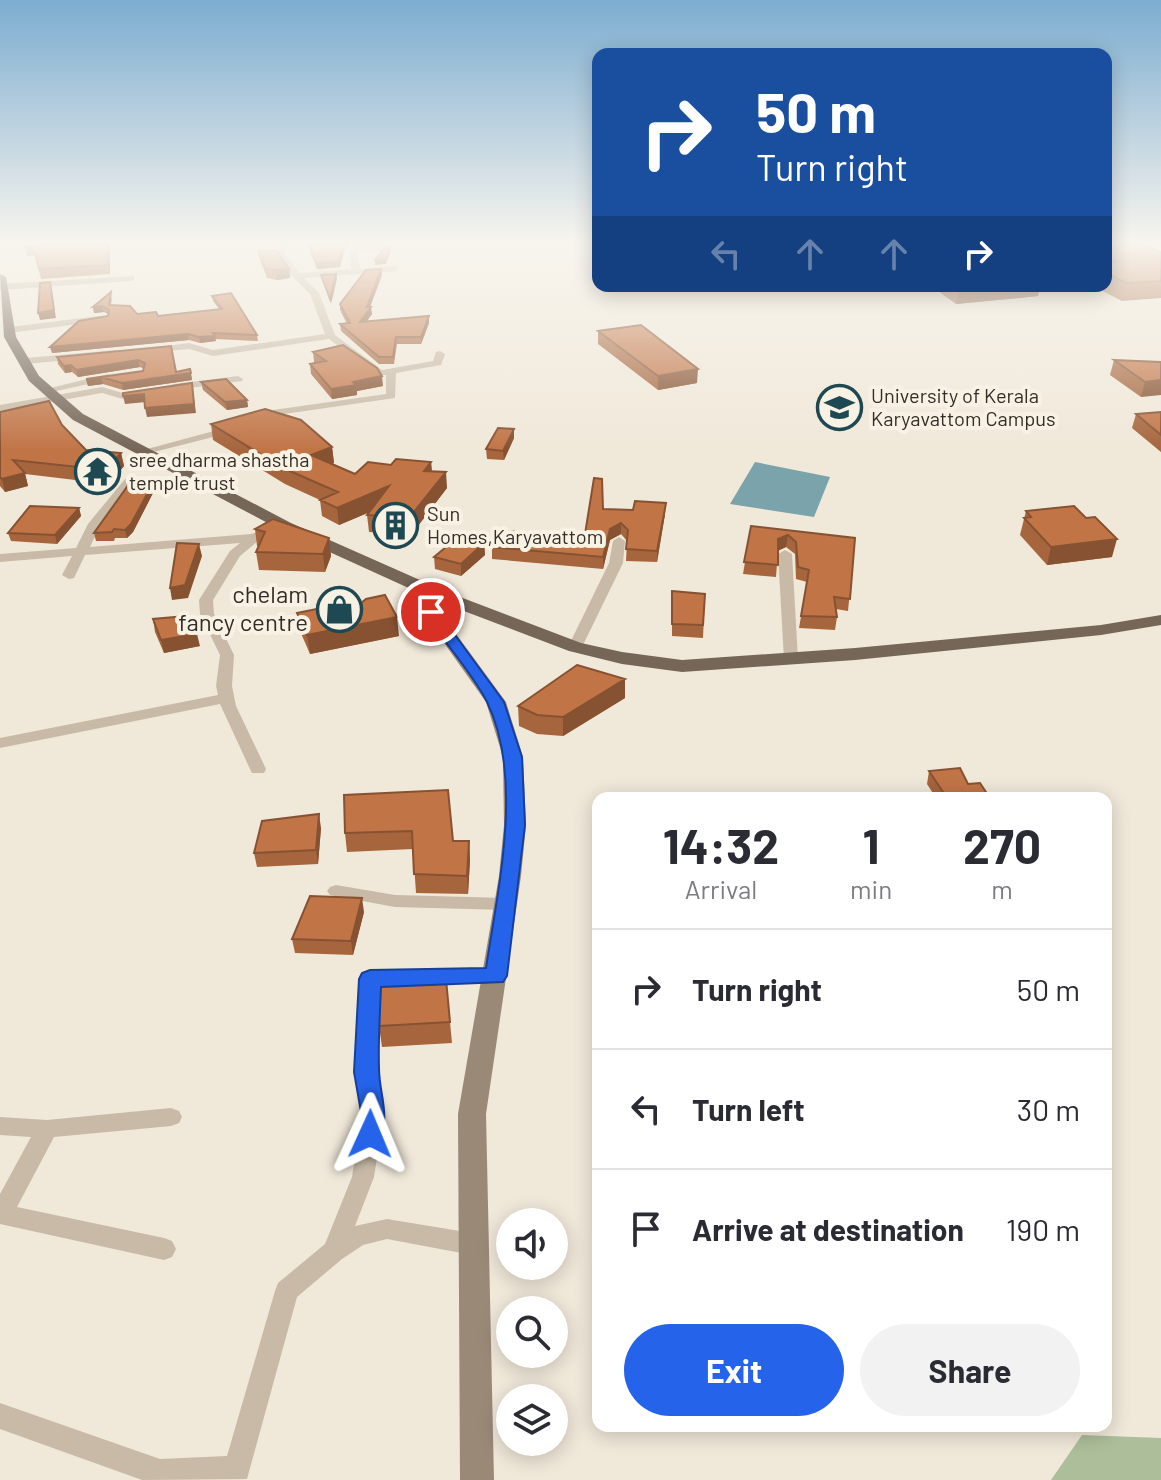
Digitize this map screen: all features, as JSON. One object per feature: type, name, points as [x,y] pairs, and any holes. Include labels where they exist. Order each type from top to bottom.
[{"type":"main road","points":[[6,312],[10,337],[34,378],[78,417],[285,526],[441,596],[575,647],[622,658],[682,666],[1070,633],[1161,620]]},
{"type":"main road","points":[[441,596],[431,612],[496,702],[513,757],[515,825],[506,904],[472,1114],[477,1480]]},
{"type":"street","points":[[322,312],[331,336],[372,370],[391,373],[437,363],[440,354]]},
{"type":"street","points":[[9,330],[104,318]]},
{"type":"street","points":[[139,353],[189,346],[213,353],[331,336]]},
{"type":"street","points":[[26,361],[88,353],[127,353]]},
{"type":"street","points":[[277,412],[391,396],[391,373]]},
{"type":"street","points":[[0,408],[125,375]]},
{"type":"street","points":[[53,394],[102,390],[123,396],[238,379]]},
{"type":"street","points":[[142,452],[225,431]]},
{"type":"street","points":[[69,575],[93,527],[129,482]]},
{"type":"street","points":[[0,558],[253,538],[285,526]]},
{"type":"street","points":[[253,538],[235,554],[206,600],[207,614],[227,655],[224,686],[227,698],[258,769]]},
{"type":"street","points":[[575,647],[616,563],[619,541]]},
{"type":"street","points":[[785,554],[791,659]]},
{"type":"street","points":[[0,743],[227,698]]},
{"type":"street","points":[[336,891],[395,901],[506,904]]},
{"type":"street","points":[[334,1251],[363,1177],[373,1112],[366,1072],[370,979],[496,976]]},
{"type":"street","points":[[0,1126],[47,1129],[171,1117]]},
{"type":"street","points":[[47,1129],[1,1214],[164,1249]]},
{"type":"street","points":[[0,1416],[160,1473],[237,1469],[287,1291],[334,1251],[357,1236],[387,1229],[472,1244]]},
{"type":"green space","points":[[1082,1435],[1161,1438],[1161,1480],[1051,1480]]},
{"type":"water","points":[[755,462],[830,477],[814,517],[730,504]]},
{"type":"building","points":[[109,312],[156,312],[158,316],[243,312],[257,335],[213,333],[215,336],[199,337],[188,334],[50,347],[79,321],[108,316]]},
{"type":"building","points":[[344,312],[367,312],[360,322],[429,316],[421,337],[396,337],[393,357],[379,357],[340,324],[350,323]]},
{"type":"building","points":[[641,325],[698,369],[658,376],[598,331]]},
{"type":"building","points":[[343,345],[377,368],[382,376],[331,389],[310,364],[326,361],[313,352]]},
{"type":"building","points":[[171,346],[176,372],[190,369],[191,373],[122,383],[101,377],[86,379],[143,371],[145,363],[138,360],[76,370],[71,365],[64,366],[57,357]]},
{"type":"building","points":[[1114,360],[1161,362],[1161,380],[1145,382]]},
{"type":"building","points":[[226,379],[247,400],[225,402],[201,382]]},
{"type":"building","points":[[192,383],[194,404],[145,408],[144,394],[123,396],[123,393]]},
{"type":"building","points":[[49,401],[62,425],[86,450],[121,453],[106,470],[13,460],[25,473],[2,479],[0,412]]},
{"type":"building","points":[[265,409],[301,420],[332,447],[311,455],[355,474],[368,462],[391,465],[396,459],[431,462],[424,471],[446,472],[409,518],[367,515],[389,486],[337,508],[320,500],[338,492],[283,468],[211,424]]},
{"type":"building","points":[[1161,412],[1161,435],[1136,414]]},
{"type":"building","points":[[498,428],[514,429],[503,451],[486,449]]},
{"type":"building","points":[[594,478],[602,479],[603,509],[633,510],[635,501],[666,503],[657,551],[626,549],[628,530],[621,523],[610,529],[603,557],[492,547],[498,531],[585,534]]},
{"type":"building","points":[[129,484],[152,485],[131,524],[125,530],[94,533]]},
{"type":"building","points":[[30,506],[79,508],[55,535],[8,533]]},
{"type":"building","points":[[1074,506],[1086,518],[1095,517],[1117,539],[1051,547],[1024,518],[1031,517],[1026,511]]},
{"type":"building","points":[[273,519],[329,538],[323,554],[256,552],[265,532],[255,529]]},
{"type":"building","points":[[751,526],[855,538],[850,599],[834,597],[837,617],[801,616],[809,570],[798,567],[796,542],[788,535],[778,539],[778,565],[744,562]]},
{"type":"building","points":[[458,537],[484,543],[461,564],[434,557]]},
{"type":"building","points":[[177,543],[199,544],[185,585],[170,588]]},
{"type":"building","points":[[672,591],[705,594],[703,625],[672,624]]},
{"type":"building","points":[[385,595],[397,617],[307,635],[297,613],[351,602],[340,617],[342,619],[366,599]]},
{"type":"building","points":[[186,616],[197,634],[161,640],[153,619]]},
{"type":"building","points":[[577,665],[625,679],[563,717],[537,715],[518,706]]},
{"type":"building","points":[[960,768],[968,784],[980,783],[986,792],[943,792],[929,771]]},
{"type":"building","points":[[448,790],[453,841],[469,841],[467,876],[414,874],[412,831],[345,833],[344,795]]},
{"type":"building","points":[[319,814],[316,850],[254,853],[262,821]]},
{"type":"building","points":[[310,896],[362,898],[351,941],[292,939]]},
{"type":"building","points":[[380,972],[446,979],[450,1022],[379,1026]]},
{"type":"place","name":"University of Kerala Karyavattom Campus","points":[[840,408]]},
{"type":"place","name":"sree dharma shastha temple trust","points":[[98,472]]},
{"type":"place","name":"Sun Homes,Karyavattom","points":[[396,525]]},
{"type":"place","name":"chelam fancy centre","points":[[339,609]]},
{"type":"route","points":[[370,1134],[373,1112],[366,1072],[370,979],[496,976],[510,876],[515,825],[513,757],[496,702],[431,612]]}]
